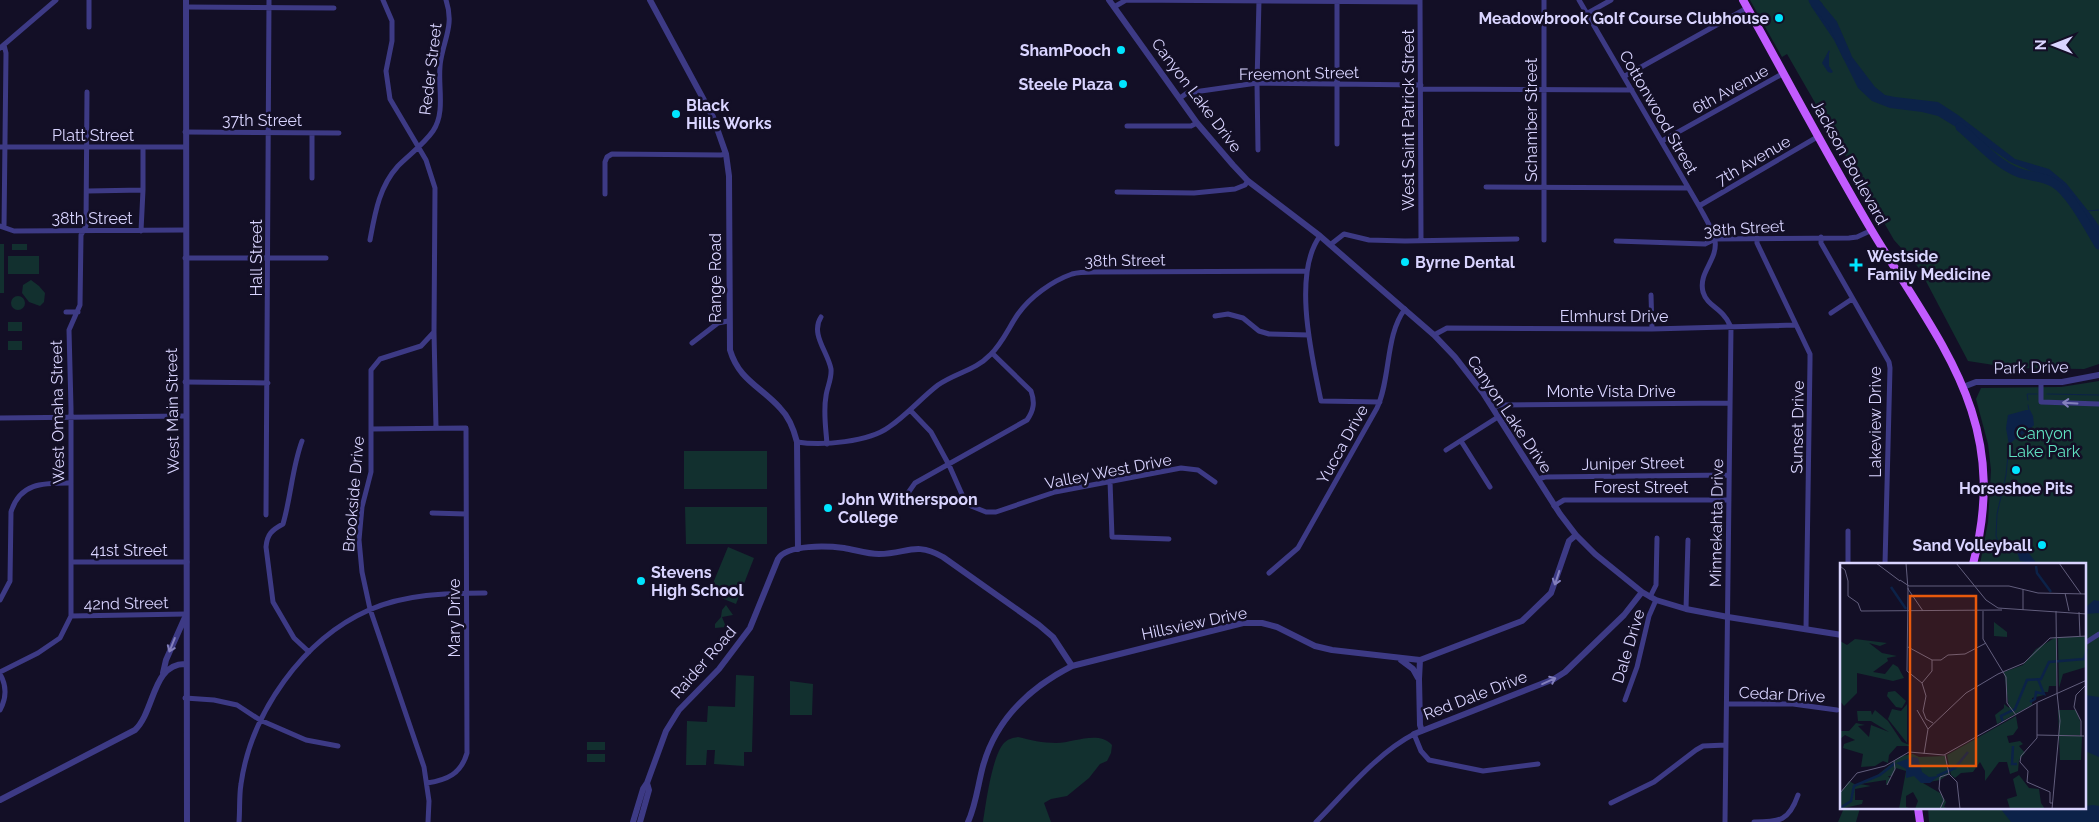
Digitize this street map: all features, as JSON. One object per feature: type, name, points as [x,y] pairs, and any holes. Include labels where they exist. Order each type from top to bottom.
[{"type":"main road","name":"Jackson Boulevard","points":[[1743,0],[1872,230],[1936,332],[1963,387],[1976,425],[1983,461],[1983,510],[1973,563]]},
{"type":"main road","points":[[1916,810],[1920,822]]},
{"type":"street","points":[[2,226],[6,53],[2,46],[56,0]]},
{"type":"street","points":[[89,27],[90,0]]},
{"type":"street","name":"Hall Street","points":[[266,515],[269,0]]},
{"type":"street","points":[[371,429],[436,428],[434,332],[435,188],[426,160],[390,99],[386,71],[392,41],[392,21],[382,0]]},
{"type":"street","name":"Reder Street","points":[[370,240],[377,205],[383,188],[397,168],[433,130],[438,119],[441,59],[449,34],[450,12],[446,0]]},
{"type":"street","name":"Range Road","points":[[650,0],[714,117],[726,154],[729,183],[728,321],[730,350],[737,367],[749,382],[784,412],[797,442],[798,549]]},
{"type":"street","name":"Canyon Lake Drive","points":[[1109,0],[1197,123],[1248,181],[1320,236],[1405,309],[1434,335],[1467,372],[1493,408],[1554,506],[1576,535],[1595,554],[1642,592],[1653,598],[1686,609],[1840,635]]},
{"type":"street","points":[[1114,7],[1126,0],[1420,1]]},
{"type":"street","points":[[1258,150],[1259,0]]},
{"type":"street","name":"Schamber Street","points":[[1544,0],[1544,240]]},
{"type":"street","name":"Cottonwood Street","points":[[1579,0],[1699,206],[1715,239]]},
{"type":"street","points":[[1588,13],[1611,0]]},
{"type":"street","name":"West Saint Patrick Street","points":[[1420,1],[1421,240]]},
{"type":"street","points":[[1337,2],[1337,144]]},
{"type":"street","points":[[186,3],[269,8],[334,8]]},
{"type":"street","name":"West Main Street","points":[[186,3],[185,664],[187,822]]},
{"type":"street","points":[[1625,76],[1747,8]]},
{"type":"street","name":"6th Avenue","points":[[1662,141],[1784,73]]},
{"type":"street","name":"Freemont Street","points":[[1180,98],[1187,93],[1257,83],[1544,90],[1632,90]]},
{"type":"street","name":"West Omaha Street","points":[[71,616],[69,330],[80,305],[81,235],[86,226],[88,191],[87,92]]},
{"type":"street","points":[[1127,126],[1191,126],[1197,123]]},
{"type":"street","name":"37th Street","points":[[185,132],[339,132]]},
{"type":"street","points":[[312,133],[312,178]]},
{"type":"street","name":"7th Avenue","points":[[1699,206],[1819,136]]},
{"type":"street","name":"Platt Street","points":[[3,147],[185,147]]},
{"type":"street","points":[[141,231],[143,148]]},
{"type":"street","points":[[605,194],[605,162],[607,157],[612,154],[726,154]]},
{"type":"street","points":[[1117,192],[1194,193],[1235,189],[1245,185],[1248,181]]},
{"type":"street","points":[[1486,187],[1688,188]]},
{"type":"street","points":[[88,191],[143,190]]},
{"type":"street","name":"38th Street","points":[[2,226],[14,231],[185,230]]},
{"type":"street","name":"38th Street","points":[[1616,241],[1704,244],[1715,239],[1857,237],[1872,230]]},
{"type":"street","points":[[1330,245],[1344,234],[1369,240],[1517,240]]},
{"type":"street","points":[[1320,236],[1306,271],[1306,315],[1321,401],[1380,402]]},
{"type":"street","name":"Lakeview Drive","points":[[1821,237],[1821,243],[1890,368],[1885,563]]},
{"type":"street","name":"Sunset Drive","points":[[1756,238],[1756,243],[1810,354],[1806,629]]},
{"type":"street","points":[[1715,239],[1714,255],[1705,270],[1702,280],[1703,290],[1707,301],[1725,316],[1731,327]]},
{"type":"street","points":[[185,258],[326,258]]},
{"type":"street","name":"38th Street","points":[[797,442],[826,444],[861,438],[887,429],[939,385],[959,373],[976,366],[992,353],[1019,312],[1030,300],[1060,279],[1074,273],[1306,271]]},
{"type":"street","points":[[1651,295],[1652,328]]},
{"type":"street","points":[[1831,313],[1852,299]]},
{"type":"street","name":"Yucca Drive","points":[[1268,573],[1298,548],[1380,402],[1396,323],[1405,309]]},
{"type":"street","points":[[66,312],[78,312]]},
{"type":"street","points":[[1215,316],[1228,314],[1243,318],[1259,330],[1269,334],[1309,335]]},
{"type":"street","points":[[821,317],[818,322],[817,332],[831,369],[825,398],[826,444]]},
{"type":"street","points":[[692,343],[718,323],[728,321]]},
{"type":"street","name":"Elmhurst Drive","points":[[1434,335],[1447,328],[1652,328],[1795,325]]},
{"type":"street","name":"Minnekahta Drive","points":[[1725,822],[1731,327]]},
{"type":"street","name":"Brookside Drive","points":[[428,822],[427,783],[424,767],[370,609],[362,572],[359,540],[362,507],[371,472],[371,370],[380,359],[421,346],[434,332]]},
{"type":"street","points":[[903,500],[915,483],[1027,420],[1032,413],[1034,398],[1031,391],[992,353]]},
{"type":"street","name":"Park Drive","points":[[1963,387],[1976,382],[2075,381],[2099,375]]},
{"type":"street","points":[[185,382],[268,382]]},
{"type":"street","points":[[2041,382],[2041,402],[2099,404]]},
{"type":"street","name":"Monte Vista Drive","points":[[1493,408],[1500,405],[1730,403]]},
{"type":"street","name":"Valley West Drive","points":[[910,410],[931,432],[950,465],[964,499],[971,506],[986,512],[996,512],[1055,492],[1189,468],[1205,473],[1215,482]]},
{"type":"street","points":[[0,418],[186,416]]},
{"type":"street","points":[[1446,450],[1498,417]]},
{"type":"street","name":"Mary Drive","points":[[427,783],[453,776],[460,771],[467,753],[466,428],[436,428]]},
{"type":"street","points":[[302,441],[296,458],[290,498],[283,524],[271,530],[266,546],[273,602],[294,638],[309,652]]},
{"type":"street","points":[[1461,441],[1490,488]]},
{"type":"street","name":"Juniper Street","points":[[1538,479],[1545,476],[1729,475]]},
{"type":"street","points":[[1110,481],[1112,538],[1169,539]]},
{"type":"street","points":[[0,600],[10,581],[11,512],[13,505],[33,485],[71,483]]},
{"type":"street","name":"Forest Street","points":[[1554,506],[1564,500],[1728,500]]},
{"type":"street","points":[[432,513],[466,514]]},
{"type":"street","points":[[1848,530],[1848,563]]},
{"type":"street","name":"Hillsview Drive","points":[[968,822],[986,756],[994,736],[1005,718],[1030,692],[1050,677],[1072,666],[1243,623],[1262,623],[1277,627],[1315,646],[1332,650],[1420,660],[1522,621],[1551,592],[1569,542],[1576,535]]},
{"type":"street","name":"Dale Drive","points":[[1624,700],[1637,667],[1656,585],[1657,538]]},
{"type":"street","points":[[1686,609],[1688,540]]},
{"type":"street","name":"Raider Road","points":[[633,822],[643,789],[673,719],[686,702],[719,669],[750,628],[780,556],[784,552],[798,549],[833,547],[880,554],[925,549],[933,552],[1039,625],[1053,637],[1072,666]]},
{"type":"street","name":"41st Street","points":[[71,562],[186,562]]},
{"type":"street","name":"Red Dale Drive","points":[[1316,822],[1384,755],[1414,734],[1554,679],[1565,672],[1624,615],[1642,592]]},
{"type":"street","points":[[239,822],[240,785],[247,757],[260,720],[272,697],[309,652],[348,620],[370,609],[401,600],[443,594],[485,593]]},
{"type":"street","points":[[162,677],[166,660],[186,614]]},
{"type":"street","name":"42nd Street","points":[[0,673],[38,653],[60,638],[71,616],[186,614]]},
{"type":"street","points":[[2086,642],[2099,634]]},
{"type":"street","points":[[1390,657],[1408,664],[1418,679]]},
{"type":"street","points":[[1420,660],[1418,679],[1420,725],[1422,731]]},
{"type":"street","points":[[0,800],[135,730],[143,720],[165,671],[173,666],[185,664]]},
{"type":"street","points":[[0,673],[6,691],[0,710]]},
{"type":"street","points":[[186,698],[214,700],[237,705],[260,720],[306,740],[338,746]]},
{"type":"street","name":"Cedar Drive","points":[[1727,704],[1794,704],[1837,710]]},
{"type":"street","points":[[1414,734],[1421,751],[1428,760],[1483,771],[1538,764]]},
{"type":"street","points":[[1611,803],[1654,782],[1703,746],[1726,745]]},
{"type":"street","points":[[640,822],[649,790],[647,783]]},
{"type":"street","points":[[1754,822],[1775,822],[1783,819],[1793,810],[1798,795]]},
{"type":"green space","points":[[1750,0],[2099,0],[2099,364],[2084,369],[2013,368],[1968,361],[1919,268],[1894,240],[1787,54],[1782,57]]},
{"type":"green space","points":[[0,244],[4,244],[4,293],[0,293]]},
{"type":"green space","points":[[12,244],[27,244],[27,250],[12,250]]},
{"type":"green space","points":[[8,256],[39,256],[39,274],[8,274]]},
{"type":"green space","points":[[31,280],[45,293],[44,302],[40,306],[29,302],[22,293],[23,285]]},
{"type":"green space","points":[[18,296],[23,298],[25,303],[23,308],[18,310],[13,308],[11,303],[13,298]]},
{"type":"green space","points":[[8,322],[22,322],[22,331],[8,331]]},
{"type":"green space","points":[[8,341],[22,341],[22,350],[8,350]]},
{"type":"green space","name":"Canyon Lake Park","points":[[2099,381],[2099,822],[1929,822],[1928,810],[2086,810],[2086,563],[1980,563],[1988,522],[1991,470],[1988,444],[1976,399],[1981,388],[2061,387]]},
{"type":"green space","points":[[684,451],[767,451],[767,489],[684,489]]},
{"type":"green space","points":[[685,507],[767,507],[767,544],[686,544]]},
{"type":"green space","points":[[728,547],[754,558],[736,604],[709,593]]},
{"type":"green space","points":[[726,605],[733,615],[722,617],[726,627],[715,628],[715,624],[721,617],[722,610]]},
{"type":"green space","points":[[736,675],[754,676],[752,752],[744,752],[744,766],[714,764],[715,750],[707,750],[706,765],[686,765],[687,721],[707,722],[708,706],[735,707]]},
{"type":"green space","points":[[790,681],[813,684],[812,715],[790,715]]},
{"type":"green space","points":[[1018,737],[1056,743],[1086,738],[1100,738],[1112,745],[1111,753],[1107,761],[1100,764],[1089,778],[1067,796],[1051,799],[1044,803],[1051,822],[983,822],[990,780],[996,758],[1004,743]]},
{"type":"green space","points":[[587,742],[605,742],[605,750],[587,750]]},
{"type":"green space","points":[[587,754],[605,754],[605,762],[587,762]]},
{"type":"green space","points":[[1843,810],[1859,810],[1856,822],[1838,822]]},
{"type":"water","points":[[1809,0],[1819,0],[1822,3],[1837,37],[1875,87],[1885,95],[1938,102],[2015,159],[2049,169],[2066,183],[2093,217],[2099,226],[2099,237],[2055,181],[2010,162],[1938,116],[1890,108],[1872,101],[1858,88],[1834,40]]},
{"type":"water","points":[[1829,50],[1829,66],[1833,72],[1831,73],[1828,72],[1822,63]]},
{"type":"water","points":[[2030,410],[2034,425],[2009,445],[2006,428],[2008,415]]},
{"type":"water","points":[[2025,548],[2036,563],[2020,561],[2016,549]]},
{"type":"water","points":[[2094,600],[2099,601],[2099,613],[2086,614],[2086,607]]},
{"type":"water","points":[[2086,695],[2099,697],[2099,757],[2086,751]]},
{"type":"water","points":[[2086,806],[2099,806],[2099,822],[2011,822],[2002,810],[2086,810]]},
{"type":"waterway","points":[[1813,0],[1833,24],[1847,56]]},
{"type":"waterway","points":[[1960,127],[1994,158],[2009,168],[2022,174],[2050,181],[2060,188],[2079,211],[2099,245]]},
{"type":"waterway","points":[[2087,211],[2099,210]]},
{"type":"waterway","points":[[2028,400],[2027,394],[2037,394]]},
{"type":"waterway","points":[[2047,394],[2099,395]]},
{"type":"waterway","points":[[2028,405],[2029,410]]},
{"type":"waterway","points":[[2009,445],[2006,475],[1997,514],[1996,536],[2002,552],[2016,551]]},
{"type":"place","name":"Meadowbrook Golf Course Clubhouse","points":[[1779,18]]},
{"type":"place","name":"ShamPooch","points":[[1121,50]]},
{"type":"place","name":"Steele Plaza","points":[[1123,84]]},
{"type":"place","name":"Black Hills Works","points":[[676,114]]},
{"type":"place","name":"Byrne Dental","points":[[1405,262]]},
{"type":"place","name":"Westside Family Medicine","points":[[1856,265]]},
{"type":"place","name":"Horseshoe Pits","points":[[2016,470]]},
{"type":"place","name":"John Witherspoon College","points":[[828,508]]},
{"type":"place","name":"Sand Volleyball","points":[[2042,545]]},
{"type":"place","name":"Stevens High School","points":[[641,581]]}]
